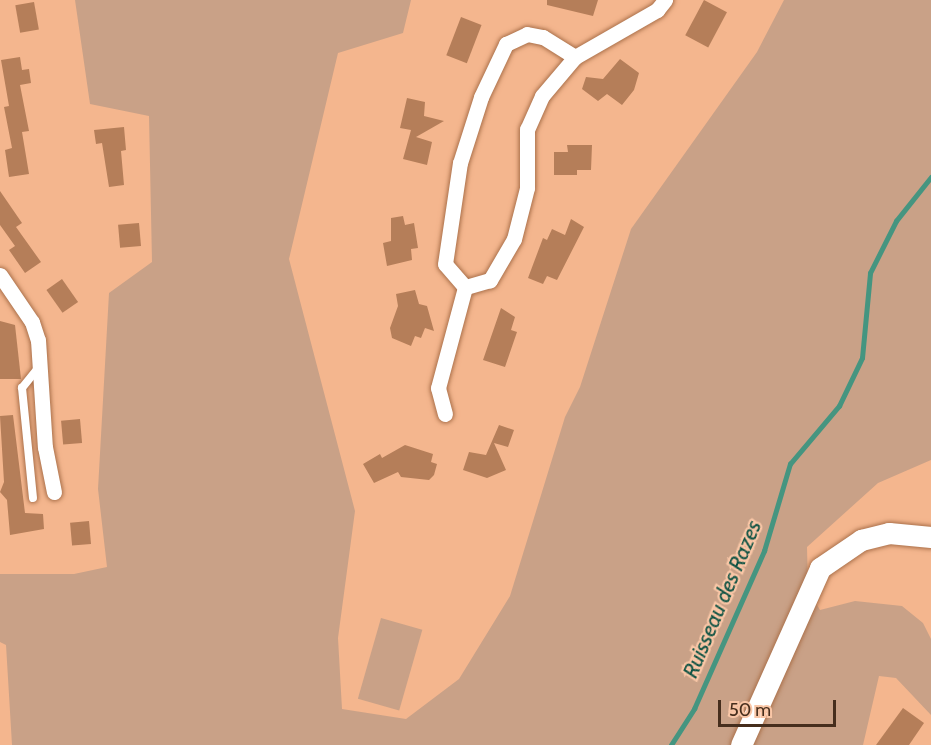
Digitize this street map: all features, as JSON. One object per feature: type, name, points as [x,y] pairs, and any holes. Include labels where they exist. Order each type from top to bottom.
[{"type":"street","points":[[465,287],[490,280],[514,239],[527,188],[527,129],[542,96],[575,57],[657,10],[665,0]]},
{"type":"street","points":[[465,287],[445,264],[460,163],[481,97],[506,44],[527,34],[543,37],[575,57]]},
{"type":"street","points":[[0,275],[32,322],[38,340],[45,447],[54,492]]},
{"type":"street","points":[[445,414],[438,388],[465,287]]},
{"type":"street","points":[[741,745],[820,568],[861,540],[889,533],[931,537]]},
{"type":"lane","points":[[33,498],[22,388],[39,367]]},
{"type":"shaded area","points":[[75,0],[411,0],[403,33],[338,53],[289,259],[355,511],[338,638],[342,709],[406,719],[459,679],[510,596],[565,417],[580,387],[631,229],[757,52],[784,0],[931,0],[931,460],[878,483],[807,547],[808,589],[820,610],[855,601],[902,606],[923,623],[931,639],[931,715],[896,678],[879,676],[863,745],[12,745],[6,645],[0,642],[0,574],[74,574],[107,567],[98,489],[109,293],[152,262],[149,116],[90,104]]},
{"type":"shaded area","points":[[381,618],[422,630],[399,711],[358,699]]},
{"type":"building","points":[[547,0],[598,0],[593,16],[547,5]]},
{"type":"building","points":[[704,0],[727,12],[708,48],[685,35]]},
{"type":"building","points":[[34,2],[39,30],[20,33],[15,5]]},
{"type":"building","points":[[461,17],[482,25],[467,63],[446,55]]},
{"type":"building","points":[[20,57],[22,70],[29,69],[31,83],[20,85],[29,131],[22,132],[29,174],[9,177],[5,150],[12,148],[4,107],[9,106],[1,60]]},
{"type":"building","points":[[620,59],[639,73],[634,90],[622,105],[607,94],[598,101],[582,89],[586,77],[603,79]]},
{"type":"building","points":[[407,98],[425,102],[424,116],[444,121],[416,137],[432,142],[427,165],[403,159],[411,130],[400,128]]},
{"type":"building","points":[[124,127],[126,150],[121,151],[124,185],[109,187],[102,143],[96,144],[94,130]]},
{"type":"building","points":[[567,145],[592,145],[591,170],[577,170],[577,175],[554,175],[554,152],[568,152]]},
{"type":"building","points":[[0,191],[22,223],[16,227],[41,262],[25,273],[9,250],[15,246],[0,225]]},
{"type":"building","points":[[403,216],[405,225],[414,223],[418,248],[411,249],[412,260],[387,266],[383,243],[391,241],[391,218]]},
{"type":"building","points":[[571,219],[584,227],[557,280],[547,276],[543,284],[528,278],[543,238],[547,240],[552,229],[565,235]]},
{"type":"building","points":[[139,223],[141,246],[120,248],[118,225]]},
{"type":"building","points":[[62,279],[78,302],[62,313],[46,290]]},
{"type":"building","points":[[415,290],[419,304],[427,306],[434,331],[425,328],[421,338],[415,336],[411,346],[392,338],[390,328],[398,306],[396,294]]},
{"type":"building","points":[[501,308],[515,317],[511,330],[517,332],[505,367],[483,360]]},
{"type":"building","points":[[0,321],[15,325],[21,379],[0,379]]},
{"type":"building","points":[[13,415],[25,513],[43,514],[44,529],[10,535],[7,500],[0,492],[4,482],[0,416]]},
{"type":"building","points":[[80,419],[82,443],[63,445],[61,421]]},
{"type":"building","points":[[499,425],[514,430],[508,447],[494,443],[506,470],[487,478],[463,470],[469,452],[486,455]]},
{"type":"building","points":[[405,445],[433,454],[431,462],[437,464],[434,475],[429,480],[401,477],[398,472],[374,483],[363,464],[380,454],[382,458]]},
{"type":"building","points":[[89,521],[91,544],[72,546],[70,523]]},
{"type":"building","points":[[903,708],[924,723],[909,745],[876,745]]},
{"type":"waterway","name":"Ruisseau des Razes","points":[[671,745],[694,709],[764,551],[790,464],[839,406],[862,358],[870,273],[896,221],[931,177]]}]
